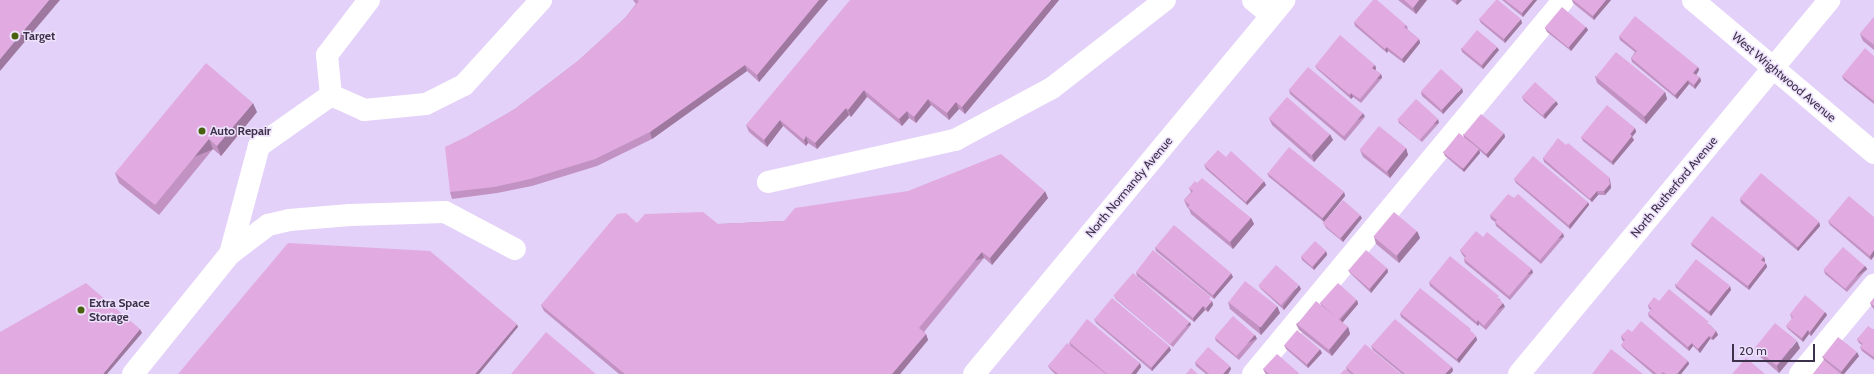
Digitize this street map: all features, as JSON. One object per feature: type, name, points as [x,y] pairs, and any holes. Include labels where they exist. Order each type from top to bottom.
[{"type":"street","points":[[331,95],[327,55],[368,0]]},
{"type":"street","points":[[331,95],[364,110],[426,104],[464,85],[541,0]]},
{"type":"street","points":[[768,182],[955,140],[1052,88],[1165,0]]},
{"type":"street","points":[[1253,0],[1278,8]]},
{"type":"street","points":[[1253,374],[1563,0]]},
{"type":"street","name":"West Wrightwood Avenue","points":[[1693,0],[1874,153]]},
{"type":"street","name":"North Rutherford Avenue","points":[[1519,374],[1829,0]]},
{"type":"street","name":"North Normandy Avenue","points":[[974,374],[1278,8]]},
{"type":"street","points":[[230,254],[259,146],[331,95]]},
{"type":"street","points":[[133,374],[230,254],[268,225],[289,220],[350,214],[445,212],[516,249]]},
{"type":"street","points":[[1800,374],[1874,285]]},
{"type":"building","name":"Target","points":[[0,0],[49,0],[0,59]]},
{"type":"building","points":[[637,0],[819,0],[757,75],[745,65],[650,132],[595,159],[530,179],[494,187],[450,192],[445,147],[470,135],[515,109],[578,61],[625,18],[639,1]]},
{"type":"building","points":[[850,0],[1051,0],[962,107],[956,102],[947,113],[928,99],[914,117],[907,111],[899,119],[864,90],[848,110],[846,108],[815,143],[806,136],[804,140],[780,120],[764,140],[746,125]]},
{"type":"building","points":[[1373,0],[1377,0],[1406,25],[1404,27],[1419,39],[1402,59],[1387,47],[1385,49],[1354,22]]},
{"type":"building","points":[[1404,0],[1419,0],[1413,8]]},
{"type":"building","points":[[1496,0],[1498,0],[1521,19],[1504,39],[1479,19]]},
{"type":"building","points":[[1505,0],[1533,0],[1522,13]]},
{"type":"building","points":[[1573,0],[1606,0],[1593,16]]},
{"type":"building","points":[[1562,7],[1586,27],[1568,48],[1545,28]]},
{"type":"building","points":[[1635,16],[1698,67],[1693,73],[1700,77],[1694,85],[1688,80],[1675,95],[1631,58],[1637,51],[1619,36]]},
{"type":"building","points":[[1874,17],[1874,45],[1860,34]]},
{"type":"building","points":[[1477,30],[1497,47],[1481,65],[1462,48]]},
{"type":"building","points":[[1340,35],[1375,65],[1372,68],[1381,74],[1360,99],[1351,93],[1350,95],[1315,66]]},
{"type":"building","points":[[1865,48],[1874,56],[1874,101],[1842,76]]},
{"type":"building","points":[[1616,52],[1665,92],[1645,117],[1596,77]]},
{"type":"building","name":"Auto Repair","points":[[206,63],[253,103],[217,146],[209,139],[155,205],[115,173]]},
{"type":"building","points":[[1308,67],[1363,113],[1344,136],[1289,90]]},
{"type":"building","points":[[1441,69],[1462,88],[1442,110],[1421,91]]},
{"type":"building","points":[[1535,82],[1556,101],[1542,116],[1522,97]]},
{"type":"building","points":[[1287,97],[1330,134],[1312,156],[1269,118]]},
{"type":"building","points":[[1416,99],[1438,119],[1420,140],[1397,120]]},
{"type":"building","points":[[1607,105],[1635,128],[1630,134],[1632,136],[1612,161],[1581,137]]},
{"type":"building","points":[[1481,114],[1504,133],[1487,154],[1464,135]]},
{"type":"building","points":[[1379,126],[1406,148],[1387,172],[1359,150]]},
{"type":"building","points":[[1459,133],[1479,149],[1463,169],[1443,152]]},
{"type":"building","points":[[1558,138],[1566,145],[1568,143],[1609,177],[1610,184],[1604,191],[1597,191],[1590,199],[1543,158]]},
{"type":"building","points":[[1289,147],[1344,192],[1323,218],[1268,173]]},
{"type":"building","points":[[1218,150],[1226,157],[1231,151],[1264,181],[1246,202],[1204,165]]},
{"type":"building","points":[[1001,154],[1045,191],[990,258],[982,252],[919,328],[926,334],[892,374],[625,374],[541,305],[617,214],[626,213],[637,223],[645,214],[703,212],[718,224],[784,221],[795,208],[908,191]]},
{"type":"building","points":[[1533,156],[1588,202],[1569,225],[1514,179]]},
{"type":"building","points":[[1761,173],[1819,222],[1798,247],[1740,198]]},
{"type":"building","points":[[1202,178],[1251,218],[1230,242],[1188,207],[1190,205],[1184,200],[1193,191],[1189,188],[1195,181],[1197,183]]},
{"type":"building","points":[[1508,194],[1514,198],[1518,194],[1563,233],[1540,260],[1495,222],[1497,220],[1490,215]]},
{"type":"building","points":[[1849,196],[1874,217],[1874,250],[1870,256],[1828,221]]},
{"type":"building","points":[[1343,200],[1360,215],[1340,238],[1323,223]]},
{"type":"building","points":[[1394,212],[1417,231],[1396,256],[1373,237]]},
{"type":"building","points":[[1712,216],[1764,257],[1761,260],[1766,263],[1748,286],[1691,243]]},
{"type":"building","points":[[1174,225],[1231,273],[1213,295],[1155,247]]},
{"type":"building","points":[[1476,231],[1483,237],[1487,232],[1532,269],[1509,296],[1464,259],[1466,256],[1460,250]]},
{"type":"building","points":[[1315,241],[1326,251],[1312,267],[1301,257]]},
{"type":"building","points":[[288,243],[430,251],[517,324],[475,374],[178,374]]},
{"type":"building","points":[[1843,247],[1865,266],[1845,289],[1823,270]]},
{"type":"building","points":[[1153,250],[1211,297],[1209,299],[1212,301],[1206,308],[1203,306],[1193,318],[1136,272]]},
{"type":"building","points":[[1366,250],[1387,268],[1369,289],[1348,270]]},
{"type":"building","points":[[1450,256],[1499,296],[1497,298],[1503,303],[1484,326],[1478,320],[1477,322],[1429,282]]},
{"type":"building","points":[[1696,259],[1730,285],[1710,311],[1676,285]]},
{"type":"building","points":[[1276,265],[1299,285],[1281,305],[1258,285]]},
{"type":"building","points":[[1133,273],[1190,322],[1170,345],[1113,296]]},
{"type":"building","points":[[1245,281],[1277,306],[1261,328],[1228,302]]},
{"type":"building","name":"Extra Space Storage","points":[[86,283],[140,329],[103,374],[0,374],[0,332]]},
{"type":"building","points":[[1338,283],[1357,300],[1339,320],[1320,303]]},
{"type":"building","points":[[1420,288],[1471,329],[1470,330],[1476,336],[1457,359],[1400,313]]},
{"type":"building","points":[[1669,289],[1709,322],[1707,323],[1716,331],[1712,337],[1709,336],[1698,349],[1692,343],[1688,347],[1648,313],[1652,309],[1648,305],[1654,297],[1659,301]]},
{"type":"building","points":[[1805,295],[1825,312],[1810,332],[1808,330],[1802,338],[1786,326],[1793,317],[1790,314]]},
{"type":"building","points":[[1112,298],[1169,346],[1151,368],[1094,319]]},
{"type":"building","points":[[1874,298],[1874,306],[1870,303]]},
{"type":"building","points":[[1316,301],[1348,327],[1329,350],[1297,324]]},
{"type":"building","points":[[1233,316],[1255,335],[1237,356],[1215,337]]},
{"type":"building","points":[[1087,319],[1140,363],[1131,374],[1107,374],[1069,342]]},
{"type":"building","points":[[1395,319],[1452,367],[1445,374],[1405,374],[1371,346]]},
{"type":"building","points":[[1641,321],[1688,361],[1677,374],[1666,374],[1663,372],[1661,374],[1657,374],[1621,345],[1625,340],[1621,336],[1628,329],[1632,332]]},
{"type":"building","points":[[1775,323],[1797,341],[1777,365],[1755,348]]},
{"type":"building","points":[[1868,326],[1874,330],[1874,357],[1860,347],[1863,344],[1857,339]]},
{"type":"building","points":[[1297,330],[1320,349],[1307,365],[1284,345]]},
{"type":"building","points":[[546,332],[596,374],[511,374]]},
{"type":"building","points":[[1838,337],[1857,352],[1842,371],[1823,357]]},
{"type":"building","points":[[1067,343],[1106,374],[1058,374],[1048,366]]},
{"type":"building","points":[[1365,344],[1401,374],[1354,374],[1346,367]]},
{"type":"building","points":[[1208,347],[1230,366],[1223,374],[1209,374],[1195,362]]},
{"type":"building","points":[[1611,349],[1643,374],[1592,374]]},
{"type":"building","points":[[1277,354],[1299,374],[1269,374],[1263,369]]},
{"type":"building","points":[[1746,358],[1765,374],[1732,374]]},
{"type":"building","points":[[1824,360],[1841,374],[1813,374]]},
{"type":"building","points":[[1191,368],[1198,374],[1186,374]]},
{"type":"building","points":[[1345,369],[1351,374],[1340,374]]},
{"type":"place","name":"Target","points":[[15,36]]},
{"type":"place","name":"Auto Repair","points":[[202,131]]},
{"type":"place","name":"Extra Space Storage","points":[[81,310]]}]
